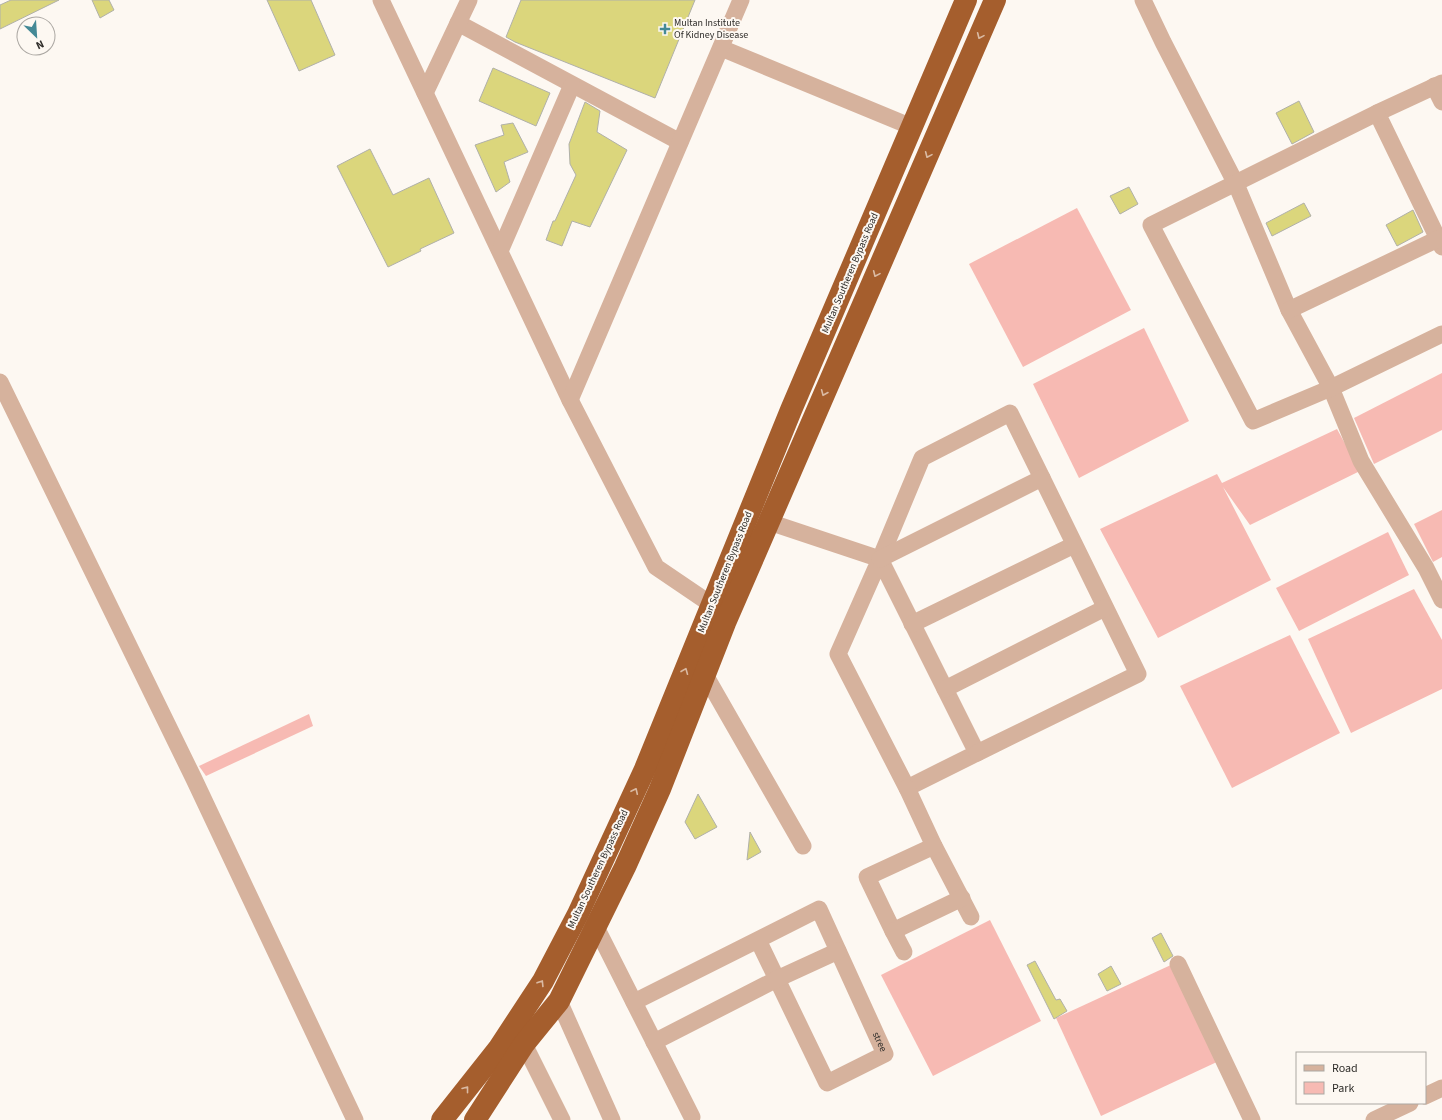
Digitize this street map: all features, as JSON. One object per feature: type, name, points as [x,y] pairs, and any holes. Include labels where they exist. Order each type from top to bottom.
[{"type":"highway","name":"Multan Southeren Bypass Road","points":[[442,1120],[499,1048],[543,981],[574,921],[645,769],[791,410],[966,0]]},
{"type":"highway","name":"Multan Southeren Bypass Road","points":[[475,1120],[524,1044],[558,1001],[625,867],[660,789],[704,673],[995,0]]},
{"type":"street","points":[[381,0],[570,400],[656,567],[712,605]]},
{"type":"street","points":[[425,93],[469,0]]},
{"type":"street","points":[[570,400],[741,0]]},
{"type":"street","points":[[1143,0],[1236,184],[1290,310],[1331,388],[1361,461],[1426,568],[1442,600]]},
{"type":"street","points":[[458,24],[680,142]]},
{"type":"street","points":[[721,48],[912,128]]},
{"type":"street","points":[[500,251],[572,85]]},
{"type":"street","points":[[1442,102],[1438,85],[1377,113],[1151,226],[1253,421],[1331,388],[1442,334]]},
{"type":"street","points":[[1290,310],[1441,241],[1377,113]]},
{"type":"street","points":[[0,382],[191,772],[355,1120]]},
{"type":"street","points":[[907,788],[1138,674],[1010,413],[922,458],[838,654],[971,917]]},
{"type":"street","points":[[769,522],[880,559],[1042,478]]},
{"type":"street","points":[[912,624],[1074,545]]},
{"type":"street","points":[[880,559],[977,753]]},
{"type":"street","points":[[945,688],[1106,608]]},
{"type":"street","points":[[704,673],[803,846]]},
{"type":"street","points":[[904,952],[867,877],[934,846]]},
{"type":"street","points":[[893,931],[962,898]]},
{"type":"street","name":"stree","points":[[634,1002],[819,909],[886,1054],[827,1083],[758,940]]},
{"type":"street","points":[[596,927],[692,1117]]},
{"type":"street","points":[[654,1042],[777,979],[838,951]]},
{"type":"street","points":[[1178,964],[1252,1120]]},
{"type":"street","points":[[558,1001],[612,1120]]},
{"type":"street","points":[[524,1044],[562,1120]]},
{"type":"street","points":[[1426,1096],[1442,1088]]},
{"type":"street","points":[[1374,1120],[1408,1104]]},
{"type":"green space","points":[[1077,208],[1131,310],[1023,367],[969,264]]},
{"type":"green space","points":[[1144,328],[1189,421],[1079,478],[1033,384]]},
{"type":"green space","points":[[1442,373],[1442,430],[1374,464],[1354,418]]},
{"type":"green space","points":[[1337,429],[1360,471],[1250,525],[1223,487],[1271,580],[1158,638],[1100,529],[1217,474],[1222,483]]},
{"type":"green space","points":[[1442,510],[1442,557],[1433,562],[1414,524]]},
{"type":"green space","points":[[1388,532],[1409,575],[1299,631],[1276,588]]},
{"type":"green space","points":[[1414,589],[1442,640],[1442,689],[1351,733],[1308,639]]},
{"type":"green space","points":[[1290,635],[1340,733],[1232,788],[1180,686]]},
{"type":"green space","points":[[309,714],[313,726],[206,776],[199,766]]},
{"type":"green space","points":[[990,920],[1041,1021],[933,1076],[881,975]]},
{"type":"green space","points":[[1173,964],[1219,1061],[1101,1116],[1056,1018]]},
{"type":"building","points":[[11,0],[59,0],[26,16],[16,16],[16,21],[0,29],[0,5]]},
{"type":"building","points":[[92,0],[109,0],[114,10],[100,18]]},
{"type":"building","points":[[267,0],[311,0],[335,55],[299,71]]},
{"type":"building","points":[[521,0],[695,0],[655,98],[515,42],[506,37]]},
{"type":"building","points":[[493,68],[550,93],[536,126],[479,101]]},
{"type":"building","points":[[1299,101],[1314,132],[1292,144],[1276,113]]},
{"type":"building","points":[[585,102],[600,111],[597,132],[627,150],[590,227],[572,221],[562,246],[546,240],[553,221],[555,221],[576,175],[570,164],[569,144]]},
{"type":"building","points":[[513,123],[528,152],[504,162],[510,182],[496,192],[475,145],[504,135],[501,125]]},
{"type":"building","points":[[370,149],[393,195],[429,178],[454,233],[420,249],[421,251],[388,267],[337,166]]},
{"type":"building","points":[[1129,187],[1138,204],[1120,214],[1110,196]]},
{"type":"building","points":[[1304,203],[1311,216],[1272,236],[1266,223]]},
{"type":"building","points":[[1413,210],[1423,232],[1397,246],[1386,225]]},
{"type":"building","points":[[698,794],[717,827],[695,839],[685,822]]},
{"type":"building","points":[[750,832],[761,852],[747,860]]},
{"type":"building","points":[[1161,933],[1173,956],[1164,962],[1152,938]]},
{"type":"building","points":[[1035,961],[1056,1000],[1060,999],[1067,1011],[1054,1019],[1027,965]]},
{"type":"building","points":[[1111,966],[1121,984],[1107,991],[1098,974]]},
{"type":"place","name":"Multan Institute Of Kidney Disease","points":[[665,29]]}]
